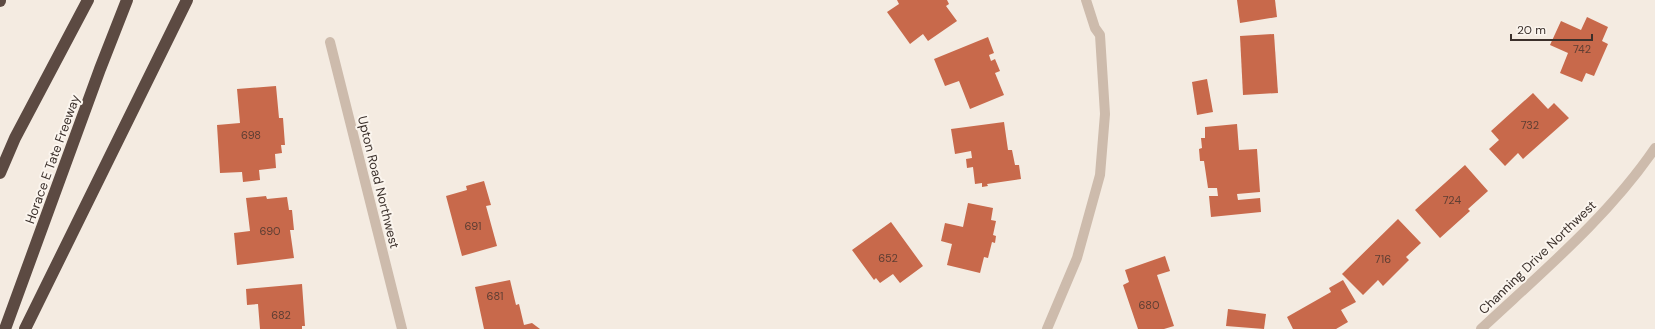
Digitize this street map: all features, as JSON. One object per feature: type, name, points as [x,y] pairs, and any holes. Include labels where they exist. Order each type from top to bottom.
[{"type":"highway","points":[[0,174],[15,138],[88,0]]},
{"type":"highway","name":"Horace E Tate Freeway","points":[[5,329],[100,69],[127,0]]},
{"type":"highway","points":[[25,329],[187,0]]},
{"type":"street","points":[[1047,329],[1077,258],[1100,175],[1105,114],[1100,35],[1095,28],[1086,0]]},
{"type":"street","name":"Upton Road Northwest","points":[[330,42],[402,329]]},
{"type":"street","name":"Channing Drive Northwest","points":[[1481,329],[1575,242],[1639,172],[1655,148]]},
{"type":"building","points":[[897,0],[947,0],[949,4],[946,6],[957,21],[928,41],[923,34],[910,44],[887,12],[899,4]]},
{"type":"building","points":[[1237,0],[1275,0],[1277,17],[1240,23]]},
{"type":"building","points":[[1587,17],[1608,27],[1602,41],[1608,44],[1594,76],[1586,73],[1582,82],[1560,73],[1568,53],[1550,45],[1561,21],[1581,30]]},
{"type":"building","points":[[1274,34],[1278,93],[1243,95],[1240,36]]},
{"type":"building","points":[[988,37],[994,53],[989,55],[991,61],[995,59],[1000,71],[995,73],[1004,95],[970,109],[959,81],[945,86],[934,59]]},
{"type":"building","points":[[1207,79],[1213,112],[1197,115],[1192,82]]},
{"type":"building","points":[[276,86],[279,118],[283,118],[285,145],[281,145],[282,153],[275,154],[276,168],[259,170],[260,180],[243,182],[242,172],[220,173],[217,125],[240,123],[237,89]]},
{"type":"building","points":[[1533,93],[1548,109],[1554,103],[1569,118],[1523,159],[1518,153],[1505,166],[1489,149],[1499,140],[1491,131]]},
{"type":"building","points":[[1004,122],[1008,150],[1012,150],[1015,165],[1019,165],[1021,179],[987,184],[988,186],[982,187],[982,183],[975,184],[973,167],[967,168],[966,159],[972,158],[971,151],[955,154],[951,129]]},
{"type":"building","points":[[1237,124],[1239,150],[1257,149],[1260,192],[1237,194],[1238,200],[1260,198],[1261,212],[1211,217],[1209,196],[1218,196],[1217,188],[1208,188],[1204,161],[1200,161],[1199,149],[1202,148],[1201,138],[1205,138],[1205,127]]},
{"type":"building","points":[[1465,165],[1488,191],[1468,209],[1470,211],[1440,238],[1415,210]]},
{"type":"building","points":[[484,181],[491,205],[486,206],[497,246],[462,256],[446,196],[467,190],[466,186]]},
{"type":"building","points":[[266,196],[267,199],[287,197],[289,210],[292,210],[294,230],[290,230],[294,258],[237,265],[234,233],[250,231],[246,198]]},
{"type":"building","points":[[968,203],[993,208],[991,220],[996,221],[993,235],[996,236],[995,243],[992,242],[988,258],[984,257],[980,273],[947,265],[952,244],[941,241],[945,223],[963,227]]},
{"type":"building","points":[[1398,219],[1421,243],[1406,257],[1409,260],[1383,286],[1378,280],[1363,295],[1342,274]]},
{"type":"building","points":[[891,222],[923,266],[900,283],[893,274],[880,283],[876,278],[874,280],[852,250]]},
{"type":"building","points":[[1165,256],[1170,271],[1157,275],[1174,326],[1164,329],[1138,329],[1123,285],[1129,282],[1125,270]]},
{"type":"building","points":[[510,280],[516,305],[519,304],[524,325],[532,323],[540,329],[484,329],[475,287]]},
{"type":"building","points":[[1343,280],[1356,302],[1341,310],[1348,322],[1336,329],[1293,329],[1287,317],[1331,292],[1329,288]]},
{"type":"building","points":[[302,284],[305,326],[302,326],[302,329],[260,329],[258,304],[247,305],[246,289]]},
{"type":"building","points":[[1228,309],[1266,314],[1264,329],[1226,326]]}]
